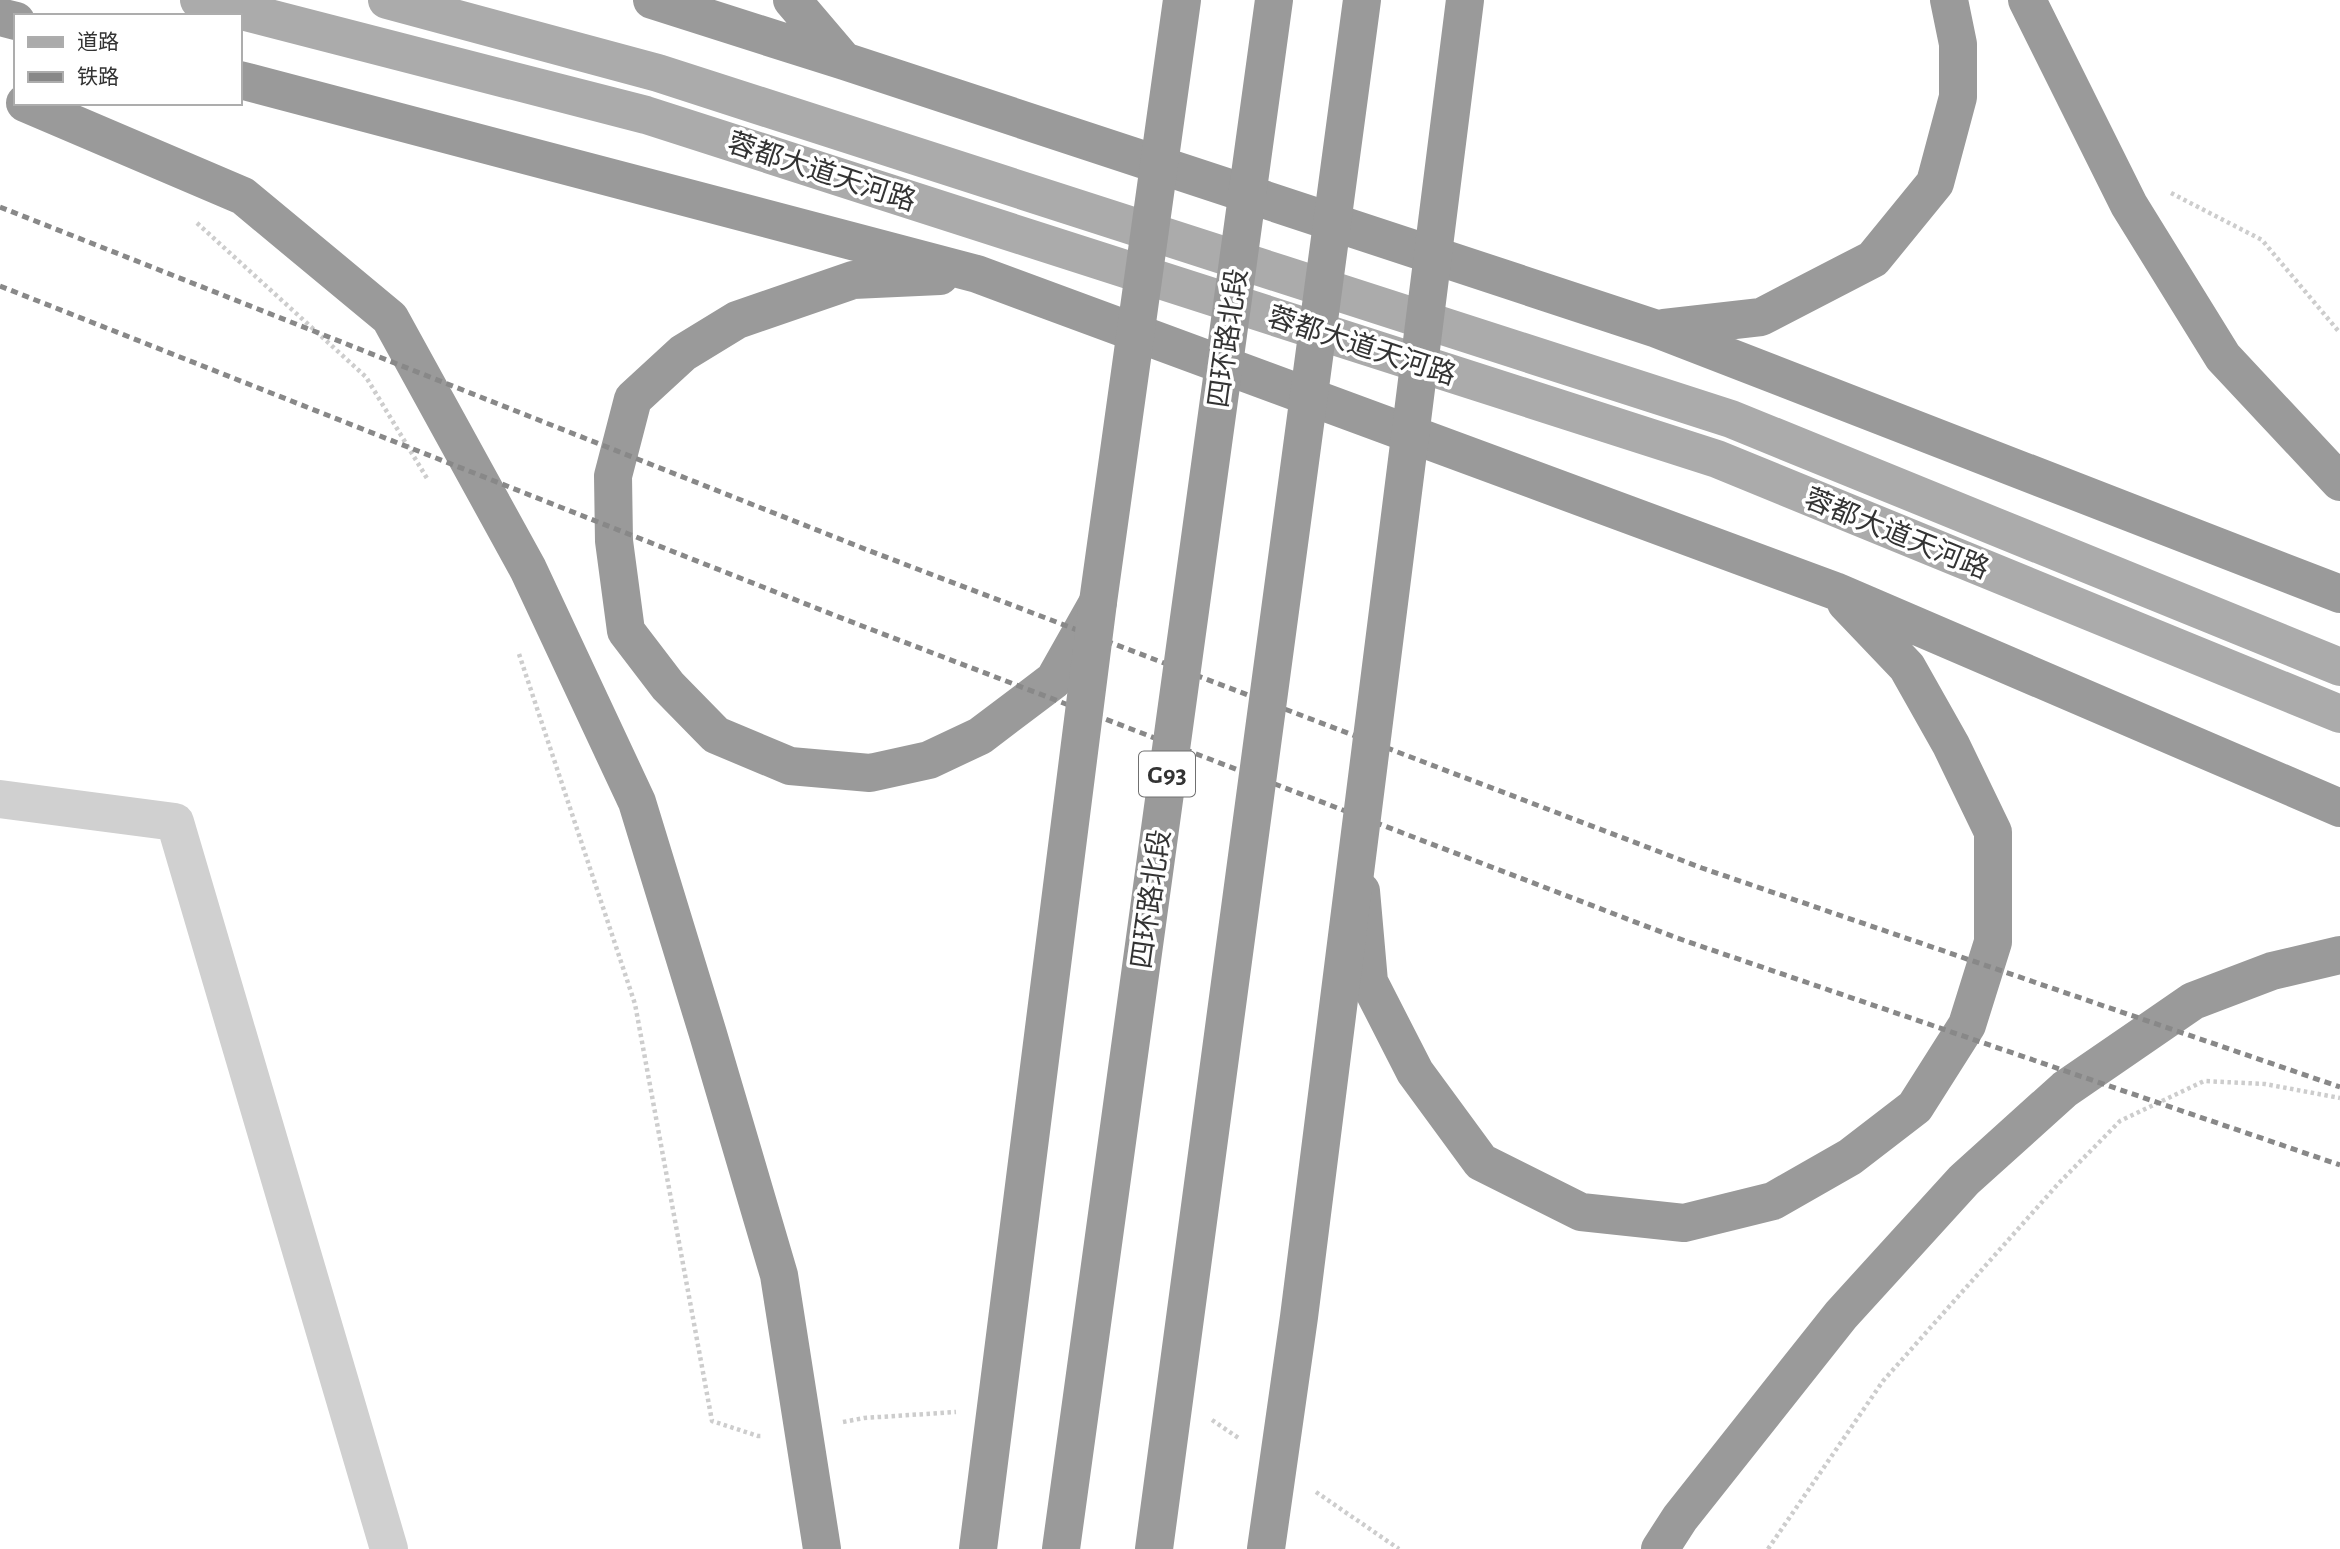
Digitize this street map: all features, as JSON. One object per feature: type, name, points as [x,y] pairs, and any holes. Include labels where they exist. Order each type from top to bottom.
[{"type":"highway","points":[[652,0],[1657,329],[2340,594]]},
{"type":"highway","points":[[792,0],[844,61]]},
{"type":"highway","points":[[978,1549],[1098,602],[1182,0]]},
{"type":"highway","name":"四环路北段","points":[[1061,1549],[1274,0]]},
{"type":"highway","points":[[1154,1549],[1362,0]]},
{"type":"highway","points":[[1657,329],[1760,317],[1873,259],[1935,183],[1958,97],[1958,44],[1949,0]]},
{"type":"highway","points":[[2027,0],[2129,205],[2222,357],[2340,482]]},
{"type":"highway","points":[[1266,1549],[1300,1317],[1357,850],[1468,7]]},
{"type":"highway","points":[[242,81],[977,274],[1835,591],[2340,808]]},
{"type":"highway","points":[[29,105],[243,196],[390,318],[528,569],[636,802],[708,1034],[779,1275],[822,1549]]},
{"type":"highway","points":[[977,274],[853,280],[737,320],[683,353],[633,399],[613,475],[614,541],[626,631],[668,686],[716,735],[790,766],[870,773],[929,760],[980,736],[1054,680],[1098,602]]},
{"type":"highway","points":[[1357,850],[1369,982],[1415,1072],[1480,1162],[1581,1212],[1684,1223],[1773,1200],[1850,1157],[1915,1107],[1967,1025],[1993,942],[1993,832],[1951,745],[1907,667],[1835,591]]},
{"type":"highway","points":[[1660,1549],[1680,1518],[1841,1315],[1964,1180],[2066,1089],[2193,1001],[2272,971],[2340,955]]},
{"type":"main road","name":"蓉都大道天河路","points":[[199,0],[646,115],[1717,459],[2340,714]]},
{"type":"main road","name":"蓉都大道天河路","points":[[387,0],[658,73],[1731,419],[2340,667]]},
{"type":"street","points":[[0,799],[175,822],[389,1549]]},
{"type":"path","points":[[2170,193],[2262,240],[2340,333]]},
{"type":"path","points":[[195,222],[366,377],[430,483]]},
{"type":"path","points":[[518,652],[635,1004],[712,1421],[758,1436],[767,1435]]},
{"type":"path","points":[[1768,1549],[1883,1381],[2058,1184],[2120,1121],[2204,1081],[2264,1084],[2340,1098]]},
{"type":"railway","points":[[0,207],[870,551],[1702,868],[2340,1087]]},
{"type":"railway","points":[[0,286],[844,619],[1677,938],[2340,1165]]}]
